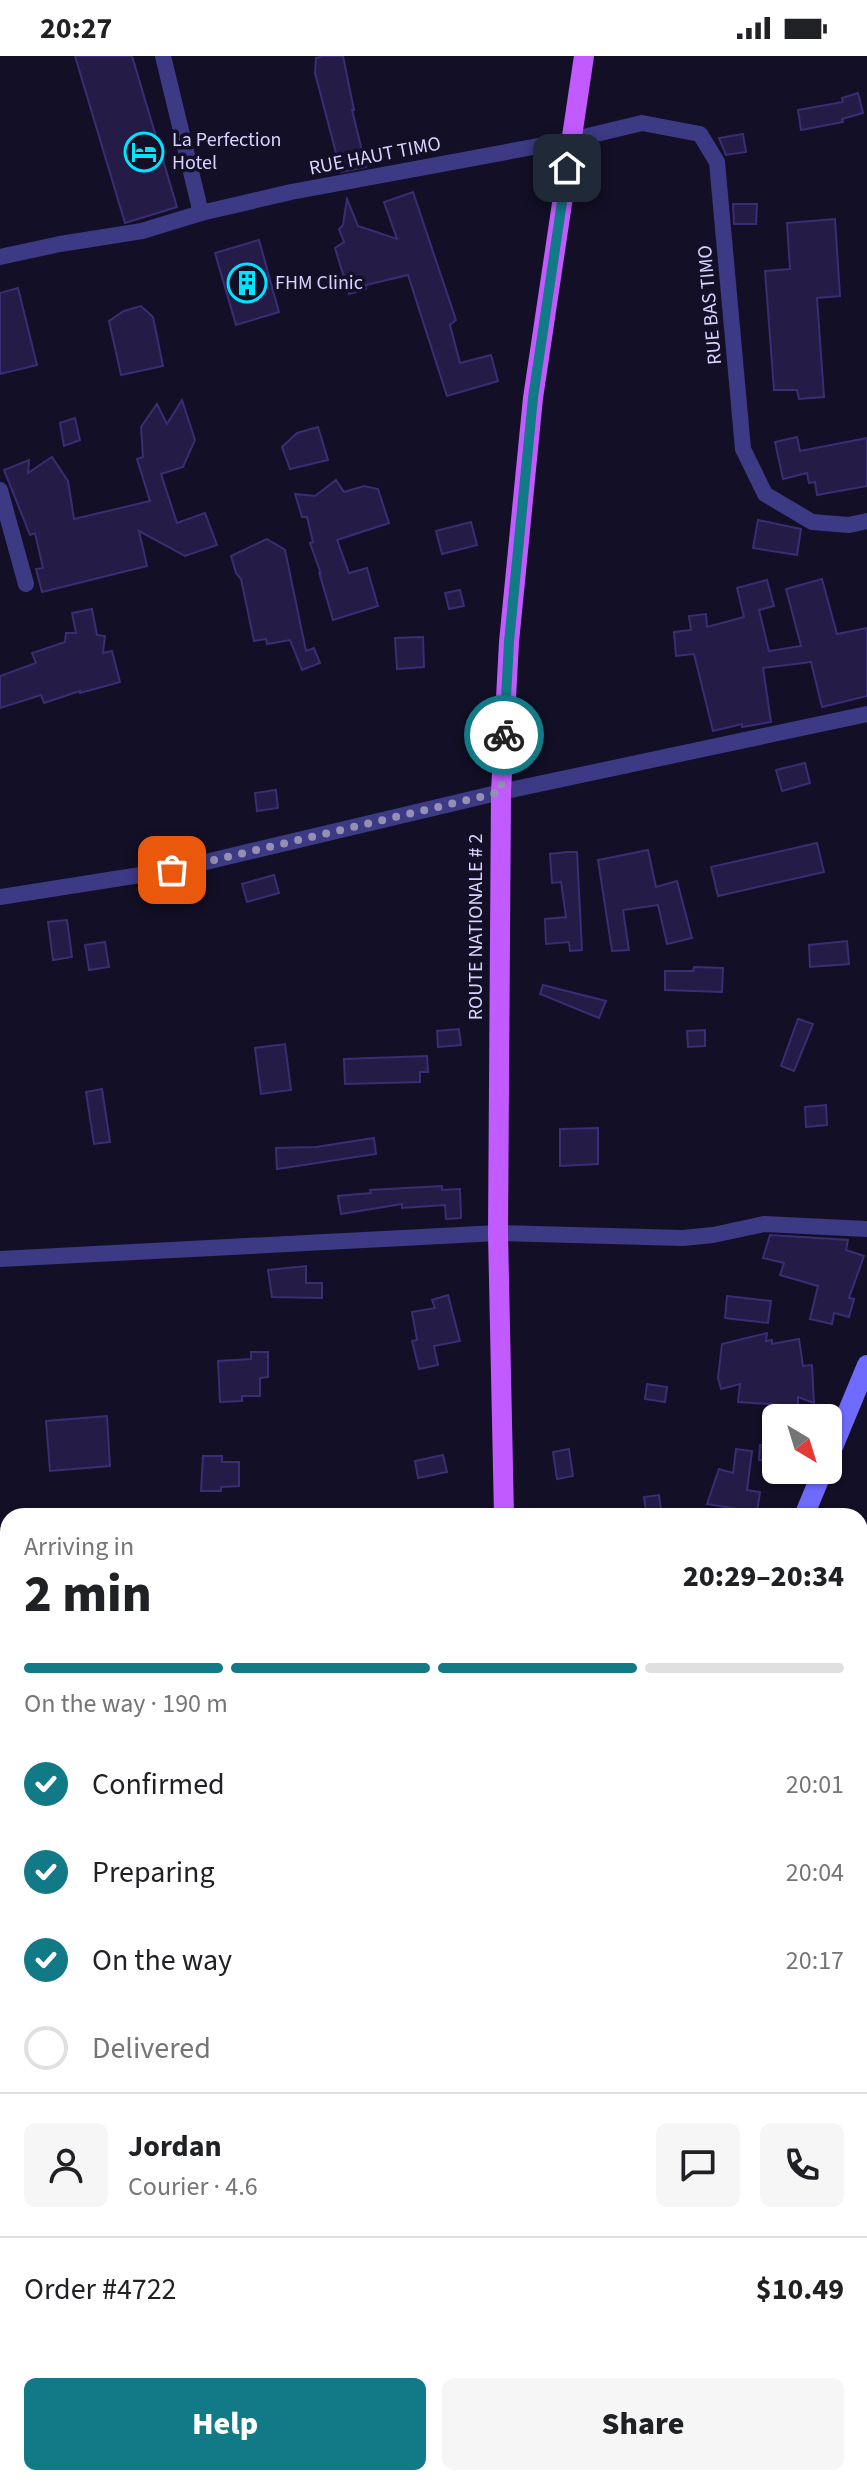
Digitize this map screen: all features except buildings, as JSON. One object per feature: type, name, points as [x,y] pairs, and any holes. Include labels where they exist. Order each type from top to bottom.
[{"type":"main road","name":"ROUTE NATIONALE # 2","points":[[504,1508],[498,1233],[501,792],[509,642],[533,398],[584,56]]},
{"type":"main road","points":[[842,1426],[866,1370]]},
{"type":"main road","points":[[807,1508],[817,1484]]},
{"type":"street","points":[[163,56],[201,213]]},
{"type":"street","name":"RUE BAS TIMO","points":[[571,140],[642,123],[700,134],[717,162],[743,449],[765,494],[812,522],[849,525],[867,521]]},
{"type":"street","name":"RUE HAUT TIMO","points":[[0,257],[142,231],[201,213],[291,192],[571,140]]},
{"type":"street","points":[[0,490],[26,584]]},
{"type":"street","points":[[0,897],[172,870],[501,792],[867,714]]},
{"type":"street","points":[[0,1259],[498,1233],[683,1238],[764,1224],[867,1229]]},
{"type":"way so far","points":[[172,870],[501,792],[504,735]]},
{"type":"place","name":"La Perfection Hotel","points":[[144,152]]},
{"type":"place","name":"FHM Clinic","points":[[247,283]]},
{"type":"route","points":[[504,735],[509,642],[533,398],[567,168]]}]
